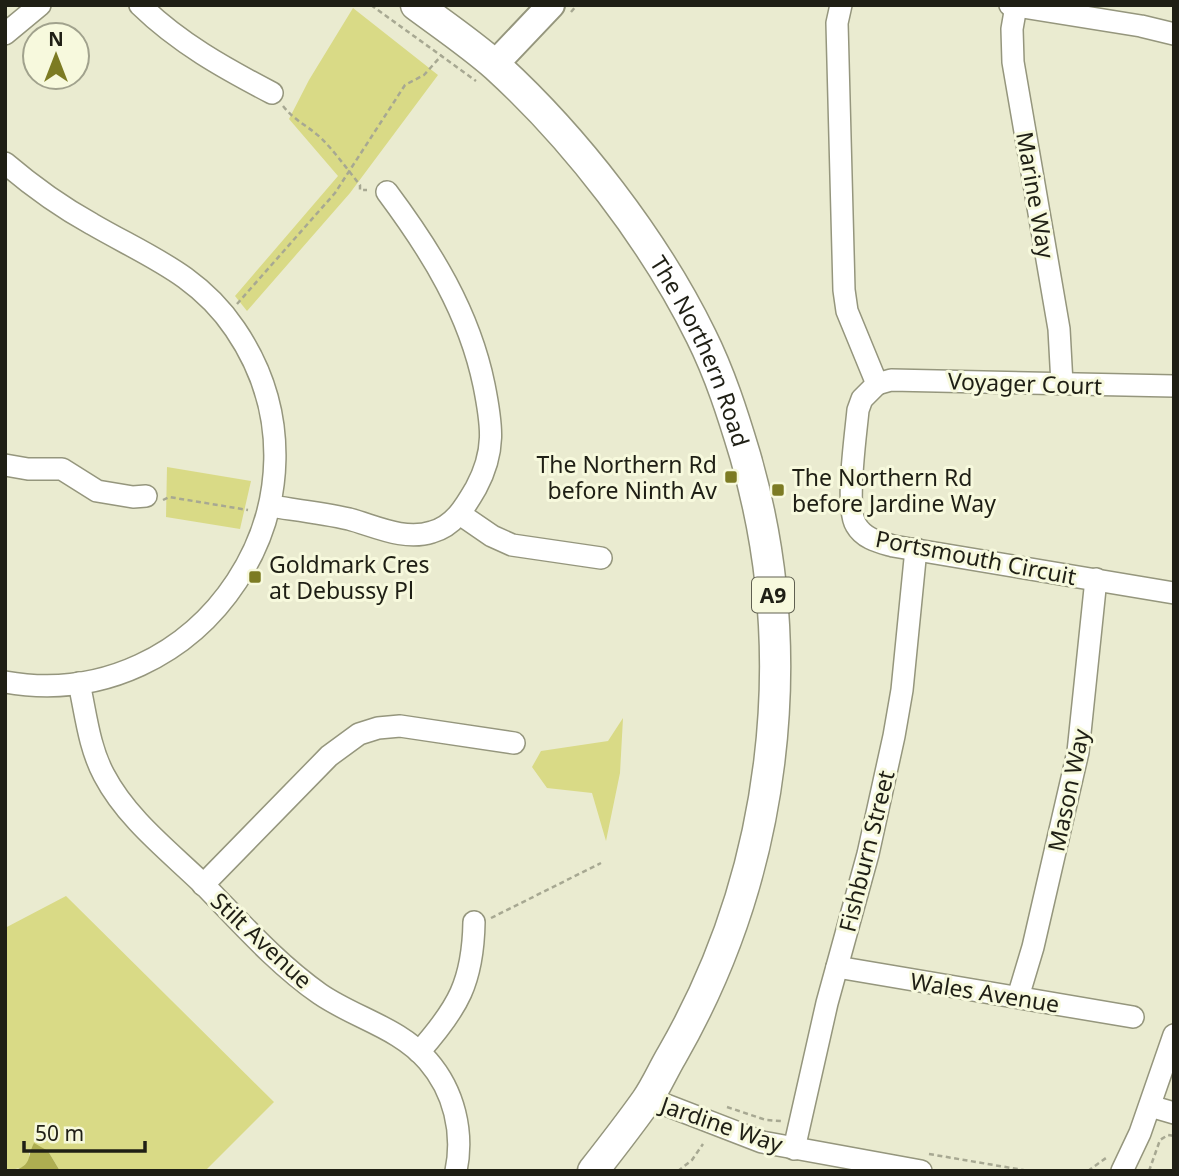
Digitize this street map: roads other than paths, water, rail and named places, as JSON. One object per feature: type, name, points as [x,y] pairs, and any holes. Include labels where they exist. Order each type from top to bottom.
[{"type":"highway","name":"The Northern Road","points":[[416,5],[490,76],[555,129],[604,186],[683,301],[702,338],[737,428],[767,547],[775,621],[775,701],[767,775],[743,887],[719,960],[687,1029],[648,1098],[593,1171]]},
{"type":"main road","points":[[490,76],[551,5]]},
{"type":"street","points":[[5,34],[40,5]]},
{"type":"street","points":[[140,5],[167,30],[198,51],[272,93]]},
{"type":"street","points":[[841,5],[837,23],[844,290],[847,311],[877,384]]},
{"type":"street","points":[[1013,6],[1141,26],[1174,34]]},
{"type":"street","name":"Marine Way","points":[[1013,6],[1013,62],[1059,329],[1062,384]]},
{"type":"street","points":[[5,682],[46,685],[105,678],[140,666],[184,640],[224,601],[256,547],[260,508],[274,475],[275,451],[268,405],[253,362],[226,317],[198,287],[176,270],[90,223],[9,174]]},
{"type":"street","points":[[260,508],[342,518],[396,533],[414,535],[441,529],[460,514],[483,475],[490,455],[491,427],[482,374],[467,325],[445,278],[421,238],[387,192]]},
{"type":"street","name":"Voyager Court","points":[[877,384],[891,380],[1174,386]]},
{"type":"street","name":"Portsmouth Circuit","points":[[877,384],[862,399],[858,410],[852,518],[861,532],[870,539],[1174,593]]},
{"type":"street","points":[[5,465],[28,469],[62,469],[97,491],[133,497],[146,496]]},
{"type":"street","points":[[460,514],[492,536],[512,544],[601,558]]},
{"type":"street","name":"Fishburn Street","points":[[794,1149],[837,967],[868,854],[894,736],[902,690],[916,549]]},
{"type":"street","name":"Mason Way","points":[[1018,997],[1033,947],[1079,752],[1096,579]]},
{"type":"street","name":"Stilt Avenue","points":[[79,683],[94,751],[108,782],[132,815],[298,978],[331,1001],[393,1032],[419,1052],[436,1072],[456,1117],[456,1171]]},
{"type":"street","points":[[203,885],[328,756],[359,734],[378,728],[400,726],[514,743]]},
{"type":"street","points":[[419,1052],[444,1023],[463,989],[471,967],[474,922]]},
{"type":"street","name":"Wales Avenue","points":[[837,967],[1133,1017]]},
{"type":"street","points":[[1116,1166],[1140,1133],[1174,1035]]},
{"type":"street","name":"Jardine Way","points":[[648,1098],[749,1138],[794,1149],[921,1171]]},
{"type":"street","points":[[1150,1106],[1171,1121]]},
{"type":"place","name":"The Northern Rd before Ninth Av","points":[[731,477]]},
{"type":"place","name":"The Northern Rd before Jardine Way","points":[[778,490]]},
{"type":"place","name":"Goldmark Cres at Debussy Pl","points":[[255,577]]}]
